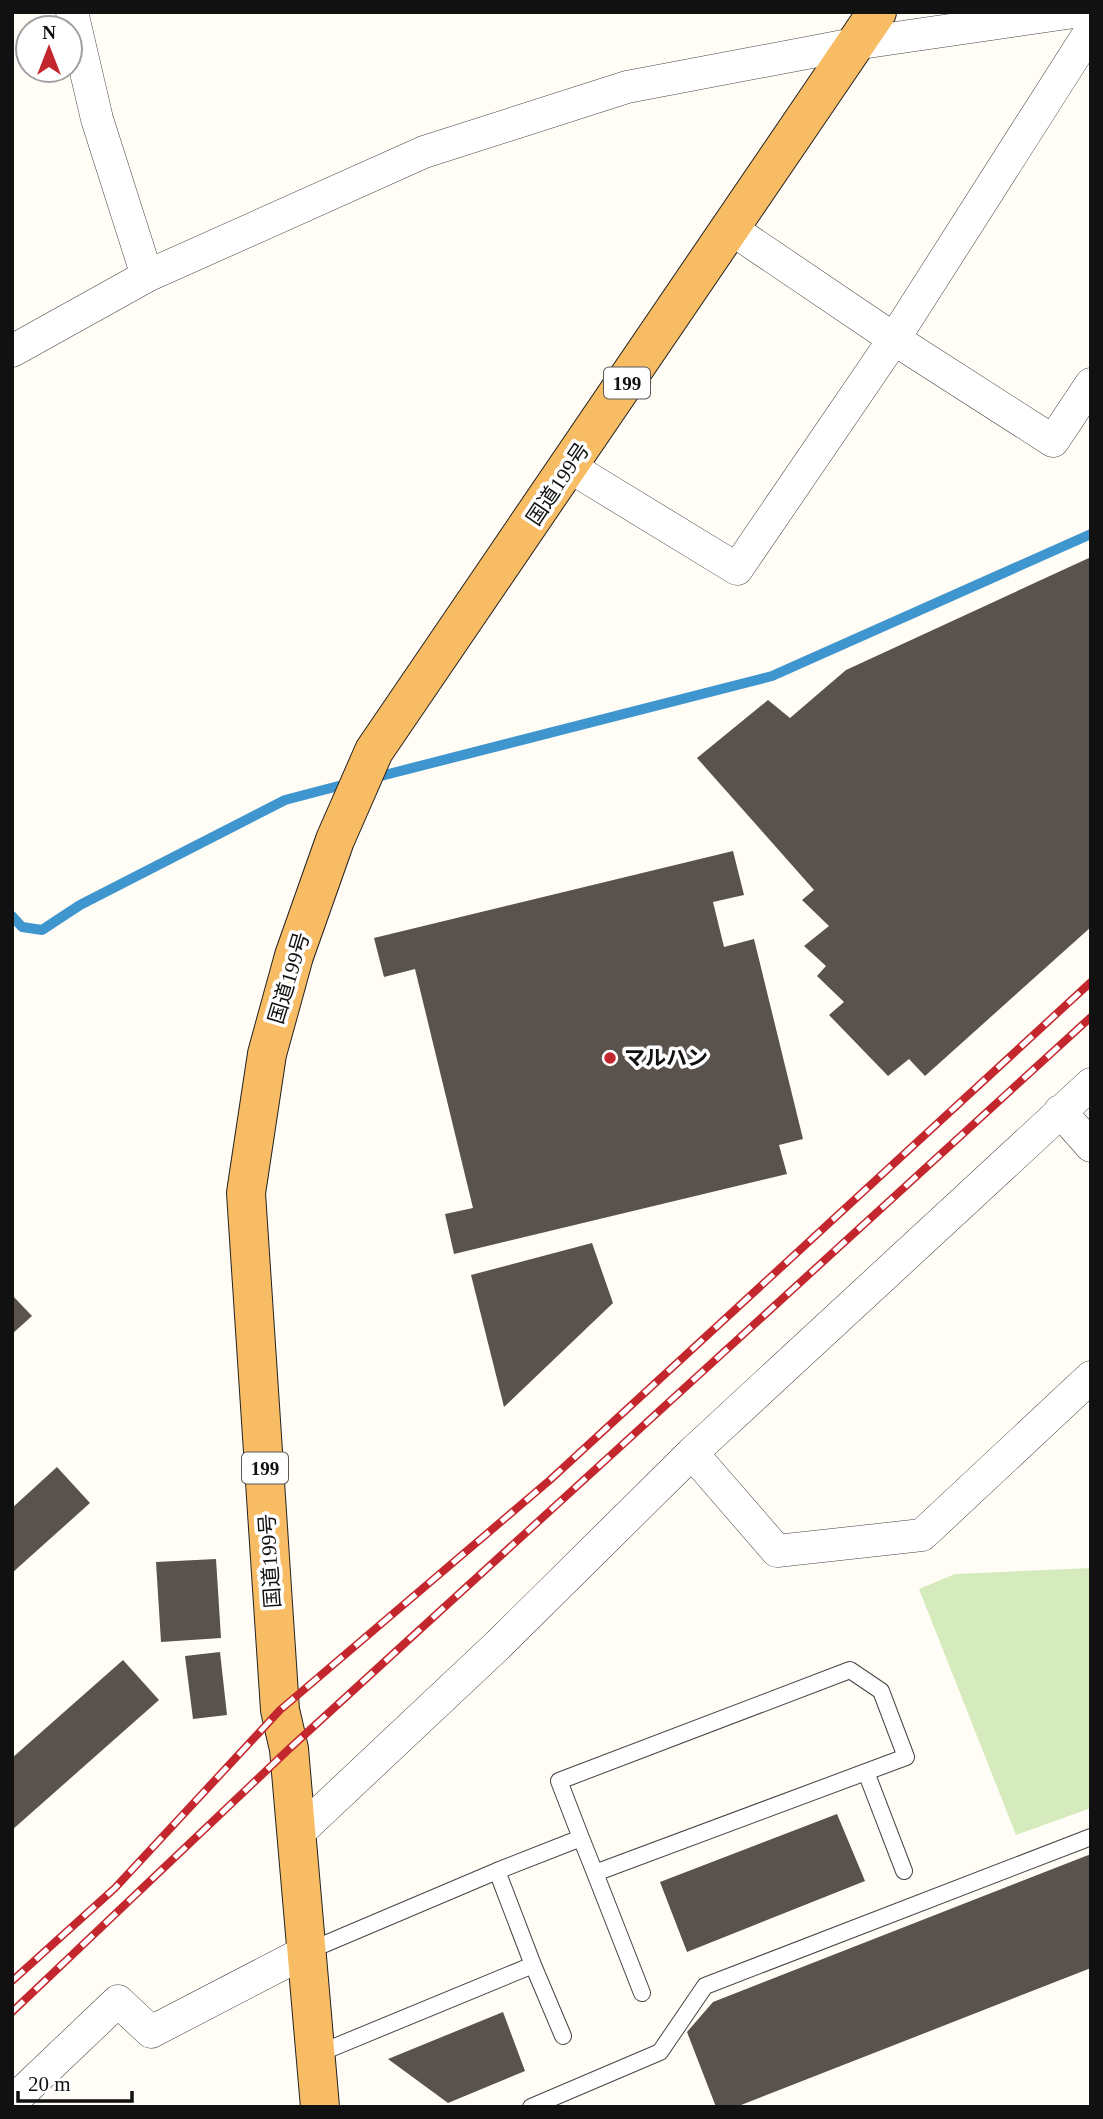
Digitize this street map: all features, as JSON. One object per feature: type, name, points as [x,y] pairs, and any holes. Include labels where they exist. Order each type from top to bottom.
[{"type":"highway","name":"国道199号","points":[[320,2107],[289,1748],[280,1710],[246,1192],[267,1054],[294,956],[335,840],[374,751],[570,467],[877,12]]},
{"type":"street","points":[[72,12],[97,119],[147,276]]},
{"type":"street","points":[[12,351],[147,276],[424,152],[627,87],[854,44],[1074,12]]},
{"type":"street","points":[[570,467],[737,569],[894,339],[1091,30]]},
{"type":"street","points":[[730,228],[894,339],[1053,441],[1091,384]]},
{"type":"street","points":[[296,1835],[498,1646],[692,1453],[1091,1084]]},
{"type":"street","points":[[1060,1111],[1091,1146]]},
{"type":"street","points":[[692,1453],[777,1551],[922,1535],[1091,1377]]},
{"type":"street","points":[[12,2102],[118,2001],[151,2032],[306,1952]]},
{"type":"lane","points":[[595,1873],[906,1757],[881,1691],[850,1670],[559,1781],[581,1838],[642,1993]]},
{"type":"lane","points":[[866,1772],[904,1871]]},
{"type":"lane","points":[[306,1952],[581,1838]]},
{"type":"lane","points":[[531,2107],[660,2052],[705,1986],[1091,1838]]},
{"type":"lane","points":[[497,1871],[563,2036]]},
{"type":"lane","points":[[315,2055],[533,1965]]},
{"type":"green space","points":[[1091,1568],[1091,1808],[1016,1835],[919,1589],[955,1574]]},
{"type":"building","points":[[1091,557],[1091,927],[925,1076],[909,1059],[888,1076],[829,1015],[844,1002],[817,976],[826,966],[804,946],[829,926],[802,900],[814,890],[697,758],[768,700],[790,718],[846,670]]},
{"type":"building","name":"マルハン","points":[[733,851],[744,895],[713,902],[724,947],[754,939],[803,1139],[779,1145],[787,1174],[454,1254],[445,1214],[473,1208],[415,969],[384,977],[374,938]]},
{"type":"building","points":[[592,1243],[613,1303],[504,1407],[471,1275]]},
{"type":"building","points":[[12,1295],[32,1316],[12,1334]]},
{"type":"building","points":[[57,1467],[90,1503],[12,1573],[12,1508]]},
{"type":"building","points":[[216,1559],[221,1638],[161,1642],[156,1562]]},
{"type":"building","points":[[220,1652],[227,1715],[193,1719],[185,1656]]},
{"type":"building","points":[[123,1660],[159,1700],[12,1830],[12,1758]]},
{"type":"building","points":[[837,1814],[865,1881],[687,1952],[660,1882]]},
{"type":"building","points":[[1091,1854],[1091,1968],[736,2107],[716,2107],[687,2032],[713,2002]]},
{"type":"building","points":[[503,2012],[525,2071],[448,2103],[388,2059]]},
{"type":"waterway","points":[[373,778],[772,676],[1091,534]]},
{"type":"waterway","points":[[12,916],[22,927],[42,930],[80,905],[285,800],[350,783]]},
{"type":"railway","points":[[12,1981],[115,1888],[280,1710],[550,1480],[1091,982]]},
{"type":"railway","points":[[12,2012],[289,1749],[1091,1017]]},
{"type":"place","name":"マルハン","points":[[610,1058]]}]
